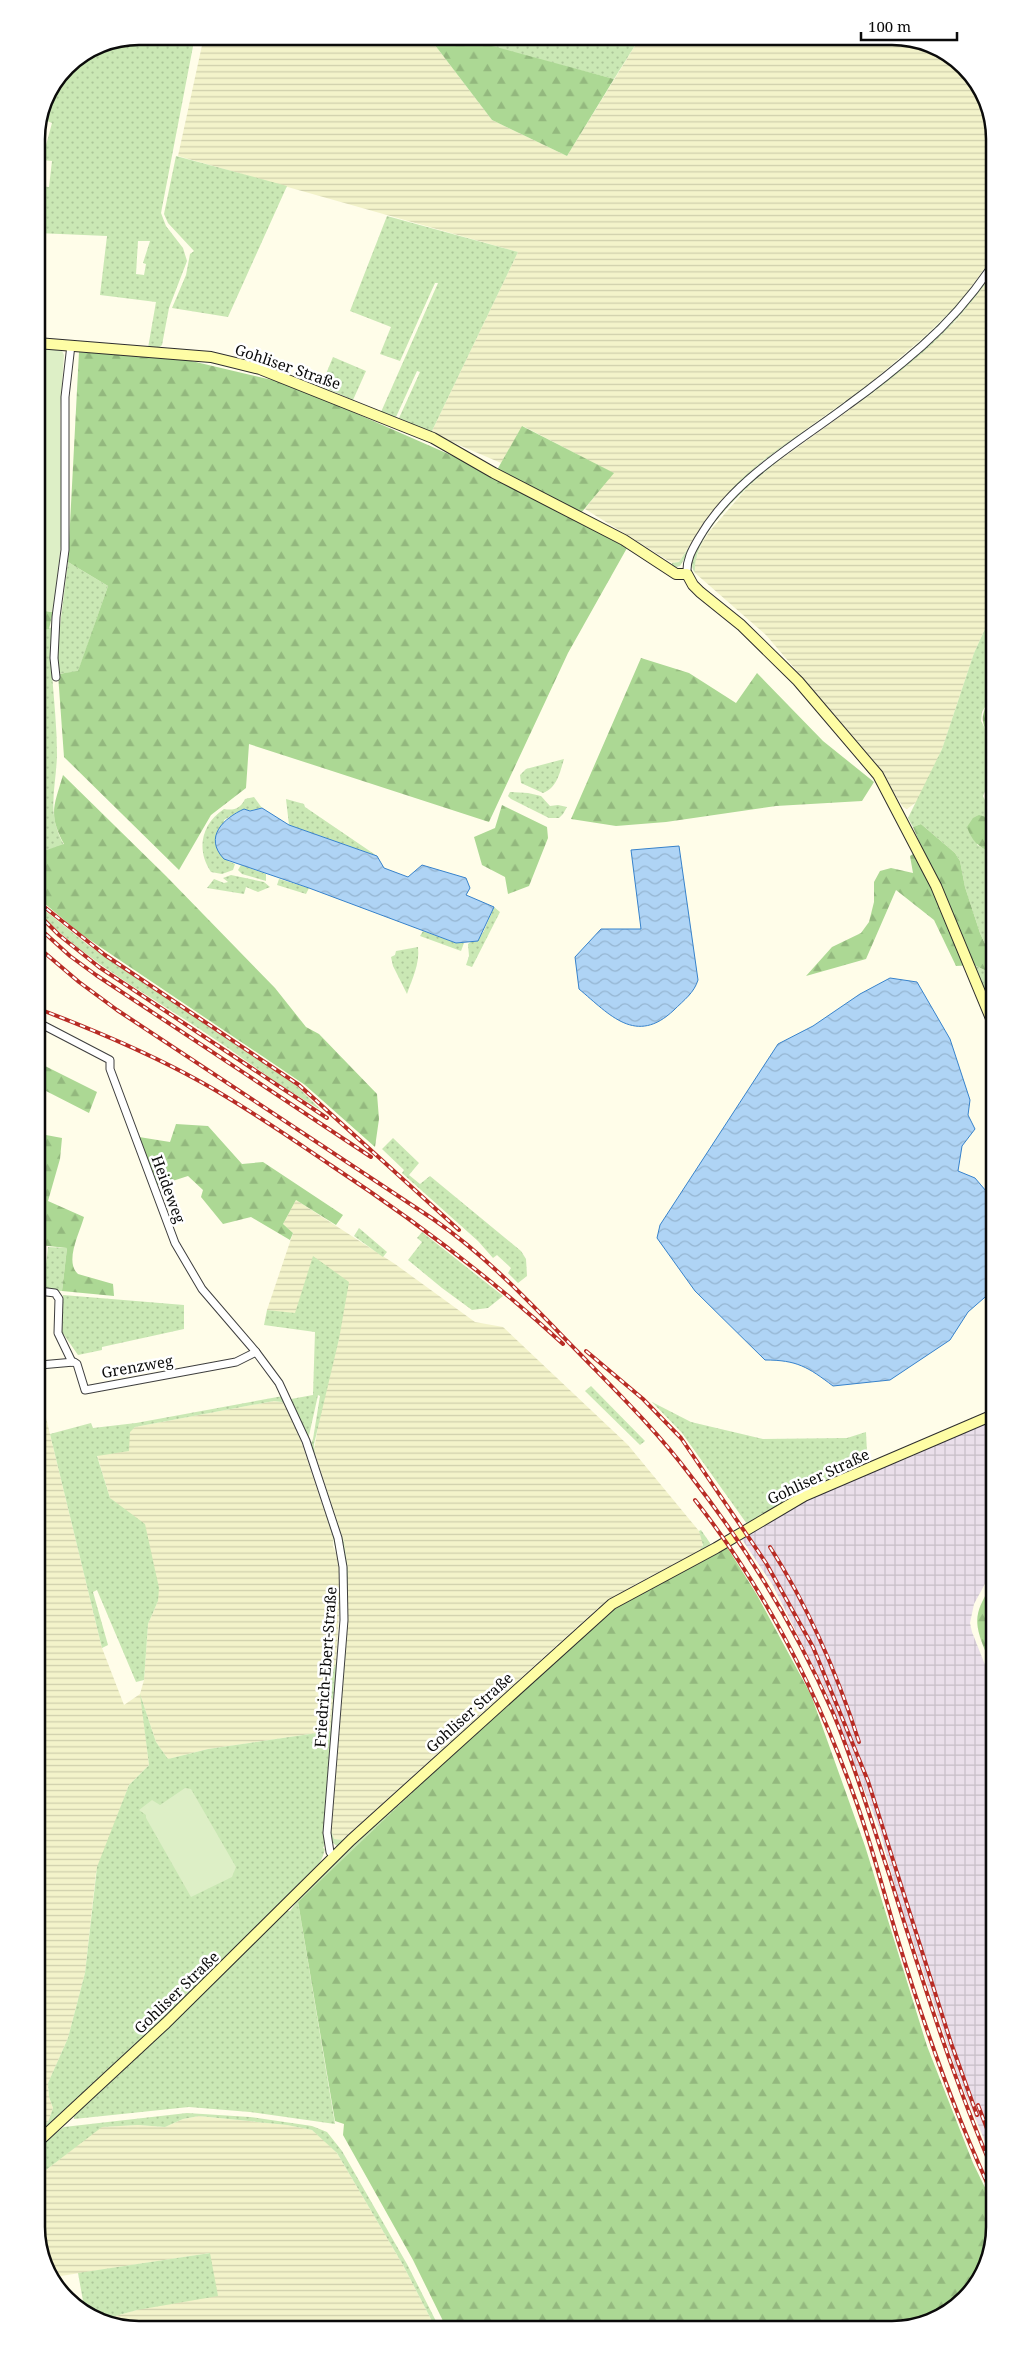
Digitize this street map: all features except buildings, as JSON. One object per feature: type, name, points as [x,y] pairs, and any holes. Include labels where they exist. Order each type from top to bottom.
[{"type":"street","points":[[986,274],[955,315],[921,347],[847,406],[763,466],[729,498],[697,542],[687,563],[687,574],[693,585],[747,631],[798,681],[878,775],[936,886],[986,1007]]},
{"type":"street","name":"Gohliser Straße","points":[[45,344],[211,357],[272,373],[433,438],[494,473],[624,540],[676,574],[687,574]]},
{"type":"street","points":[[56,677],[54,658],[56,617],[65,550],[65,398],[71,346]]},
{"type":"street","name":"Heideweg","points":[[45,1026],[110,1060],[110,1069],[175,1243],[202,1289],[233,1324]]},
{"type":"street","points":[[45,1292],[55,1293],[59,1299],[58,1333],[72,1362],[45,1365]]},
{"type":"street","name":"Friedrich-Ebert-Straße","points":[[233,1324],[279,1383],[306,1441],[342,1558],[343,1639],[327,1833],[330,1852],[334,1857]]},
{"type":"street","name":"Grenzweg","points":[[72,1362],[77,1364],[85,1390],[236,1362],[256,1352]]},
{"type":"street","name":"Gohliser Straße","points":[[45,2136],[166,2023],[334,1857],[577,1634],[623,1596],[708,1552],[804,1496],[986,1418]]},
{"type":"shaded area","points":[[986,1422],[986,1582],[974,1604],[970,1623],[986,1667],[986,2144],[958,2076],[898,1897],[879,1828],[825,1689],[772,1584],[741,1538],[817,1494],[906,1459]]},
{"type":"green space","points":[[133,45],[193,45],[161,213],[166,226],[183,248],[187,261],[169,308],[162,345],[157,349],[148,348],[156,302],[100,295],[107,236],[45,233],[45,186],[49,187],[52,161],[45,160],[45,149],[52,123],[47,121],[48,115],[52,103],[64,82],[77,68],[92,58],[115,48]],"holes":[[[138,241],[150,241],[143,263],[146,264],[144,275],[136,274]]]},
{"type":"green space","points":[[202,45],[435,45],[492,120],[567,156],[635,45],[898,45],[928,52],[949,64],[967,82],[981,109],[986,139],[986,266],[960,302],[924,337],[869,384],[763,460],[733,488],[706,520],[679,562],[672,563],[585,509],[613,473],[523,426],[501,463],[431,433],[518,252],[178,156]]},
{"type":"green space","points":[[435,45],[489,45],[614,79],[567,156],[492,120]]},
{"type":"green space","points":[[487,45],[635,45],[614,79]]},
{"type":"green space","points":[[176,156],[287,186],[228,317],[172,308],[186,275],[190,254],[194,251],[168,223],[164,214]]},
{"type":"green space","points":[[387,216],[518,252],[431,433],[399,418],[420,372],[417,371],[396,417],[381,412],[438,283],[435,283],[400,361],[380,354],[391,327],[350,311]]},
{"type":"green space","points":[[986,267],[982,275],[955,308],[900,360],[861,391],[755,467],[719,507],[680,566],[672,568],[672,563],[679,562],[711,515],[738,482],[764,459],[862,389],[909,351],[953,309]]},
{"type":"green space","points":[[986,279],[986,283],[966,308],[949,327],[921,354],[877,389],[794,449],[737,498],[714,524],[699,549],[695,573],[692,562],[699,545],[715,520],[734,497],[780,456],[905,365],[939,336]]},
{"type":"green space","points":[[986,283],[986,627],[974,653],[942,749],[918,801],[907,809],[903,807],[873,760],[766,635],[695,573],[694,563],[702,543],[709,532],[747,488],[773,465],[874,392],[956,321]]},
{"type":"green space","points":[[45,348],[62,351],[64,355],[60,413],[62,537],[53,612],[45,611]]},
{"type":"green space","points":[[79,352],[183,359],[289,384],[494,474],[627,548],[568,653],[489,822],[249,744],[246,788],[211,815],[179,870],[64,757],[58,674],[78,671],[108,586],[68,562]]},
{"type":"green space","points":[[333,357],[366,371],[353,400],[321,386]]},
{"type":"green space","points":[[522,426],[614,473],[581,513],[497,470]]},
{"type":"green space","points":[[68,562],[108,586],[78,672],[52,674],[57,755],[53,801],[55,822],[64,845],[45,851],[45,629],[60,626]]},
{"type":"green space","points":[[45,611],[53,612],[49,629],[45,629]]},
{"type":"green space","points":[[986,627],[986,705],[982,712],[981,721],[986,730],[986,790],[983,796],[986,802],[986,817],[977,845],[986,850],[986,946],[965,887],[960,861],[955,853],[921,824],[913,827],[908,818],[942,749],[974,653]]},
{"type":"green space","points":[[641,658],[689,673],[736,703],[757,673],[823,741],[874,782],[862,801],[776,806],[666,822],[616,826],[571,819]]},
{"type":"green space","points":[[986,707],[986,730],[983,723]]},
{"type":"green space","points":[[564,759],[555,783],[548,791],[543,793],[521,783],[520,775],[526,769]]},
{"type":"green space","points":[[63,775],[166,876],[275,988],[306,1027],[319,1034],[377,1094],[379,1119],[375,1147],[305,1085],[81,934],[45,904],[45,851],[64,844],[54,817],[57,795]]},
{"type":"green space","points":[[510,792],[541,796],[550,806],[567,807],[559,818],[549,818],[511,799],[508,796]]},
{"type":"green space","points":[[254,797],[262,808],[236,813],[224,820],[228,861],[235,864],[233,870],[222,874],[211,872],[206,864],[202,846],[203,838],[210,822],[224,809],[231,810],[237,808],[245,799]]},
{"type":"green space","points":[[286,799],[304,804],[305,807],[377,856],[289,825]]},
{"type":"green space","points":[[502,805],[547,827],[548,838],[529,886],[508,894],[505,877],[482,865],[474,837],[495,828]]},
{"type":"green space","points":[[979,815],[986,817],[986,850],[976,843],[967,827],[973,818]]},
{"type":"green space","points":[[921,824],[955,853],[960,861],[965,887],[986,946],[986,971],[974,965],[956,966],[934,920],[896,890],[866,959],[806,976],[832,947],[861,933],[869,922],[874,902],[874,882],[880,871],[891,868],[913,873],[910,856],[922,848],[913,827]]},
{"type":"green space","points":[[241,865],[266,874],[266,881],[242,874],[238,870]]},
{"type":"green space","points":[[231,875],[264,882],[270,887],[258,892],[246,887],[244,894],[207,888],[214,879],[224,883],[228,882],[223,878]]},
{"type":"green space","points":[[279,879],[309,888],[306,894],[277,885]]},
{"type":"green space","points":[[494,907],[500,912],[472,967],[466,965],[469,956],[468,944],[483,933]]},
{"type":"green space","points":[[45,911],[88,945],[298,1087],[321,1110],[95,961],[45,919]]},
{"type":"green space","points":[[423,931],[456,943],[464,943],[461,951],[420,936]]},
{"type":"green space","points":[[418,947],[417,965],[407,994],[393,966],[391,957],[395,955],[396,951]]},
{"type":"green space","points":[[974,965],[986,971],[986,993]]},
{"type":"green space","points":[[45,1066],[97,1092],[89,1113],[46,1091],[45,1092]]},
{"type":"green space","points":[[176,1124],[208,1126],[242,1164],[263,1162],[343,1215],[336,1225],[296,1200],[283,1224],[293,1233],[290,1240],[251,1217],[223,1224],[201,1197],[203,1190],[188,1176],[157,1186],[139,1137],[170,1142]]},
{"type":"green space","points":[[46,1135],[62,1138],[60,1159],[48,1201],[84,1217],[74,1247],[72,1262],[74,1269],[78,1274],[113,1284],[114,1296],[62,1291],[67,1248],[45,1246]]},
{"type":"green space","points":[[393,1138],[419,1163],[409,1175],[420,1184],[430,1176],[521,1251],[526,1259],[527,1276],[518,1283],[508,1273],[511,1268],[497,1255],[493,1258],[478,1241],[402,1173],[404,1170],[382,1149]]},
{"type":"green space","points":[[296,1200],[395,1264],[475,1322],[503,1327],[628,1445],[699,1531],[703,1540],[702,1549],[699,1551],[632,1586],[598,1608],[342,1840],[334,1839],[331,1830],[346,1651],[348,1571],[344,1542],[314,1450],[323,1396],[339,1339],[295,1314],[267,1310],[293,1233],[283,1224]]},
{"type":"green space","points":[[359,1228],[387,1252],[383,1257],[354,1236]]},
{"type":"green space","points":[[422,1232],[503,1296],[488,1308],[472,1310],[442,1288],[408,1260],[422,1242],[417,1238]]},
{"type":"green space","points":[[48,1247],[67,1248],[62,1291],[45,1290]]},
{"type":"green space","points":[[313,1256],[349,1282],[339,1339],[314,1444],[315,1456],[344,1542],[348,1571],[346,1651],[331,1819],[331,1830],[334,1839],[342,1840],[347,1837],[608,1600],[699,1551],[703,1545],[699,1531],[701,1530],[710,1543],[709,1548],[632,1588],[337,1846],[333,1843],[330,1829],[345,1557],[310,1445],[313,1439],[320,1396],[318,1395],[308,1440],[291,1399],[313,1395],[315,1332],[264,1325],[267,1310],[295,1313]]},
{"type":"green space","points":[[63,1295],[184,1305],[184,1329],[102,1347],[102,1350],[78,1355],[62,1332]]},
{"type":"green space","points":[[591,1386],[645,1441],[640,1445],[585,1391]]},
{"type":"green space","points":[[283,1396],[303,1441],[340,1556],[341,1586],[339,1562],[333,1537],[317,1487],[296,1426],[289,1411],[282,1402],[274,1401],[135,1427],[130,1432],[129,1451],[97,1456],[110,1498],[145,1524],[159,1588],[158,1601],[148,1624],[144,1680],[136,1682],[97,1590],[93,1592],[108,1645],[102,1648],[50,1434],[91,1423],[93,1428],[136,1423]]},
{"type":"green space","points":[[274,1401],[282,1402],[288,1410],[301,1441],[333,1537],[333,1546],[339,1561],[340,1595],[336,1668],[323,1689],[333,1700],[330,1731],[208,1749],[168,1759],[156,1742],[141,1697],[149,1765],[129,1785],[96,1873],[85,1973],[68,2038],[48,2083],[49,2097],[53,2108],[48,2122],[45,2125],[45,1414],[102,1648],[124,1705],[140,1694],[144,1680],[148,1624],[158,1601],[124,1510],[110,1498],[97,1455],[135,1427]]},
{"type":"green space","points":[[652,1402],[691,1422],[763,1439],[847,1438],[866,1432],[867,1453],[871,1459],[816,1484],[747,1524],[682,1433]]},
{"type":"green space","points":[[727,1547],[626,1601],[298,1902],[335,2124],[250,2112],[189,2107],[74,2119],[74,2113],[286,1911],[290,1911],[302,1895],[337,1859],[615,1606]]},
{"type":"green space","points":[[727,1547],[757,1595],[811,1695],[865,1846],[927,2046],[973,2163],[986,2190],[985,2239],[979,2263],[967,2284],[954,2298],[934,2311],[922,2316],[898,2321],[443,2321],[413,2260],[343,2135],[344,2124],[335,2121],[298,1902],[474,1734],[606,1615],[626,1601]]},
{"type":"green space","points":[[341,1586],[342,1617],[325,1844],[323,1848],[325,1849],[322,1858],[304,1882],[275,1908],[276,1913],[45,2132],[45,2125],[48,2122],[53,2108],[49,2097],[48,2083],[68,2038],[85,1973],[97,1867],[129,1785],[149,1765],[140,1694],[156,1742],[168,1759],[208,1749],[330,1731],[333,1700],[323,1689],[325,1681],[336,1663],[339,1635]]},
{"type":"green space","points":[[986,1594],[986,1653],[977,1624],[982,1601]]},
{"type":"green space","points":[[185,1788],[191,1789],[236,1867],[232,1877],[191,1897],[146,1815],[139,1810],[152,1800],[160,1805]]},
{"type":"green space","points":[[187,2113],[250,2117],[312,2126],[327,2132],[342,2151],[407,2264],[436,2321],[432,2321],[403,2265],[337,2153],[312,2130],[287,2125],[199,2116],[183,2119],[165,2127],[138,2125],[102,2127],[45,2171],[45,2141],[64,2127]]},
{"type":"green space","points":[[199,2116],[287,2125],[312,2130],[337,2153],[403,2265],[432,2321],[133,2321],[112,2317],[137,2310],[210,2253],[59,2276],[50,2257],[46,2239],[45,2171],[101,2127],[138,2125],[165,2127],[183,2119]]},
{"type":"green space","points":[[210,2253],[218,2296],[137,2310],[112,2317],[83,2303],[78,2273]]},
{"type":"water","points":[[262,808],[289,825],[377,856],[384,868],[408,877],[422,865],[466,878],[470,888],[466,895],[494,907],[478,941],[456,943],[309,888],[224,859],[215,843],[216,836],[223,823],[244,809],[250,811]]},
{"type":"water","points":[[679,846],[698,980],[688,996],[674,1010],[660,1020],[647,1026],[635,1026],[624,1023],[613,1017],[579,989],[575,957],[601,929],[641,929],[631,850]]},
{"type":"water","points":[[890,978],[917,982],[950,1039],[970,1100],[968,1115],[975,1129],[962,1146],[958,1171],[975,1178],[986,1191],[986,1296],[968,1312],[950,1340],[890,1380],[833,1386],[802,1366],[786,1361],[765,1360],[695,1291],[657,1238],[660,1225],[778,1044],[813,1026],[860,994]]},
{"type":"railway","points":[[45,908],[105,955],[299,1085],[459,1230]]},
{"type":"railway","points":[[45,921],[59,935],[99,967],[327,1118]]},
{"type":"railway","points":[[45,933],[70,956],[96,975],[371,1157]]},
{"type":"railway","points":[[45,953],[79,982],[117,1010],[433,1219],[472,1249],[527,1300],[622,1397],[690,1475],[751,1560],[787,1620],[819,1681],[833,1713],[862,1793],[951,2064],[986,2154]]},
{"type":"railway","points":[[45,1011],[161,1061],[251,1112],[363,1186],[422,1229],[480,1273],[563,1344]]},
{"type":"railway","points":[[586,1351],[643,1399],[681,1438],[766,1563],[813,1647],[868,1781],[951,2043],[977,2115]]},
{"type":"railway","points":[[695,1500],[720,1534],[765,1603],[805,1677],[822,1715],[859,1811],[930,2039],[954,2104],[986,2181]]},
{"type":"railway","points":[[770,1547],[797,1594],[821,1642],[859,1742]]},
{"type":"railway","points":[[978,2105],[986,2126]]}]
